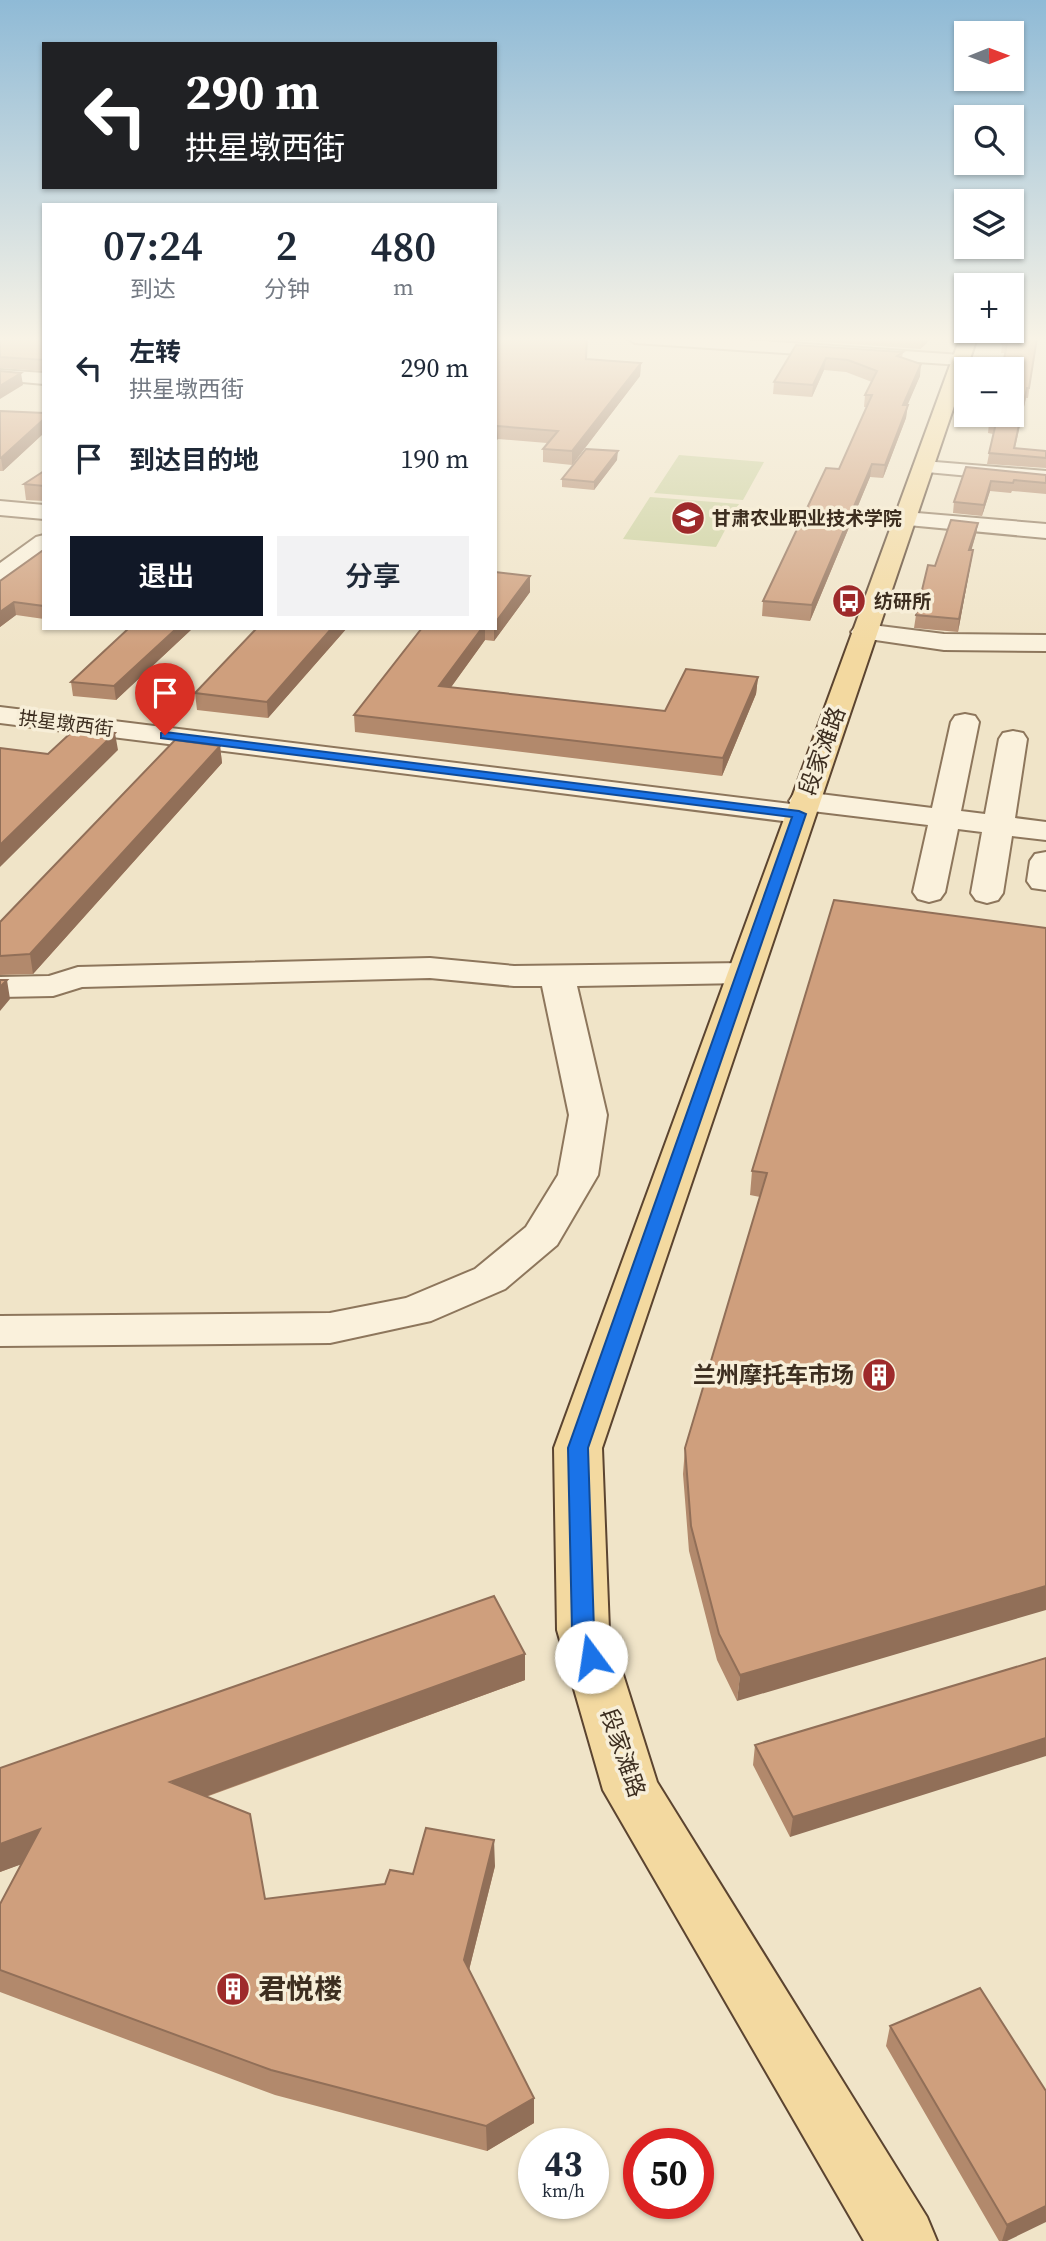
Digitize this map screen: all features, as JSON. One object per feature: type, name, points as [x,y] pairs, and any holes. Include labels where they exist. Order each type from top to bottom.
[{"type":"main road","name":"段家滩路","points":[[902,2241],[631,1790],[583,1630],[578,1448],[932,443]]},
{"type":"street","points":[[923,467],[1046,477]]},
{"type":"street","points":[[0,508],[42,512]]},
{"type":"street","points":[[905,519],[1046,531]]},
{"type":"street","points":[[0,574],[42,543]]},
{"type":"street","points":[[864,632],[944,642],[1046,643]]},
{"type":"street","name":"拱星墩西街","points":[[0,715],[802,808],[945,818],[1046,831]]},
{"type":"street","points":[[929,892],[965,722]]},
{"type":"street","points":[[987,893],[1013,739]]},
{"type":"street","points":[[0,987],[53,986],[78,977],[430,968],[514,976],[744,973]]},
{"type":"street","points":[[0,1331],[330,1328],[416,1311],[490,1279],[542,1236],[578,1175],[588,1115],[557,976]]},
{"type":"green space","points":[[679,455],[764,462],[743,500],[654,493]]},
{"type":"green space","points":[[650,497],[739,504],[716,547],[623,539]]},
{"type":"building","points":[[0,443],[18,443],[1,458]]},
{"type":"building","points":[[548,443],[579,443],[572,451],[543,449]]},
{"type":"building","points":[[851,443],[894,443],[885,465],[872,464],[812,605],[763,601],[826,468],[839,469]]},
{"type":"building","points":[[991,443],[1015,443],[1014,448],[1046,451],[1046,458],[989,453]]},
{"type":"building","points":[[586,449],[618,451],[594,482],[562,479]]},
{"type":"building","points":[[966,467],[1046,475],[1046,483],[991,481],[984,505],[954,502]]},
{"type":"building","points":[[42,472],[42,486],[24,484]]},
{"type":"building","points":[[951,520],[978,523],[969,550],[973,550],[959,619],[916,615],[928,565],[935,566]]},
{"type":"building","points":[[42,551],[42,606],[14,602],[0,612],[0,581]]},
{"type":"building","points":[[497,572],[530,576],[497,620]]},
{"type":"building","points":[[127,630],[175,630],[114,686],[71,682]]},
{"type":"building","points":[[255,630],[330,630],[267,702],[195,693]]},
{"type":"building","points":[[420,630],[481,630],[439,686],[665,711],[686,669],[758,677],[723,758],[354,715]]},
{"type":"building","points":[[76,728],[115,733],[0,845],[0,748],[48,754]]},
{"type":"building","points":[[175,740],[220,746],[30,954],[0,956],[0,922]]},
{"type":"building","points":[[834,900],[1046,928],[1046,1586],[740,1675],[719,1634],[691,1526],[685,1448],[767,1173],[752,1171]]},
{"type":"building","points":[[494,1596],[525,1654],[170,1782],[250,1814],[265,1899],[385,1884],[390,1870],[413,1874],[426,1828],[494,1840],[464,1960],[534,2098],[486,2126],[271,2070],[0,1970],[0,1904],[40,1829],[0,1844],[0,1768]]},
{"type":"building","points":[[1046,1658],[1046,1738],[793,1817],[755,1745]]},
{"type":"building","points":[[980,1988],[1046,2091],[1046,2206],[1007,2225],[890,2026]]},
{"type":"place","name":"甘肃农业职业技术学院","points":[[688,518]]},
{"type":"place","name":"纺研所","points":[[849,601]]},
{"type":"place","name":"兰州摩托车市场","points":[[879,1375]]},
{"type":"place","name":"君悦楼","points":[[233,1989]]},
{"type":"route","points":[[165,735],[799,814],[578,1448],[583,1630],[591,1657]]}]
